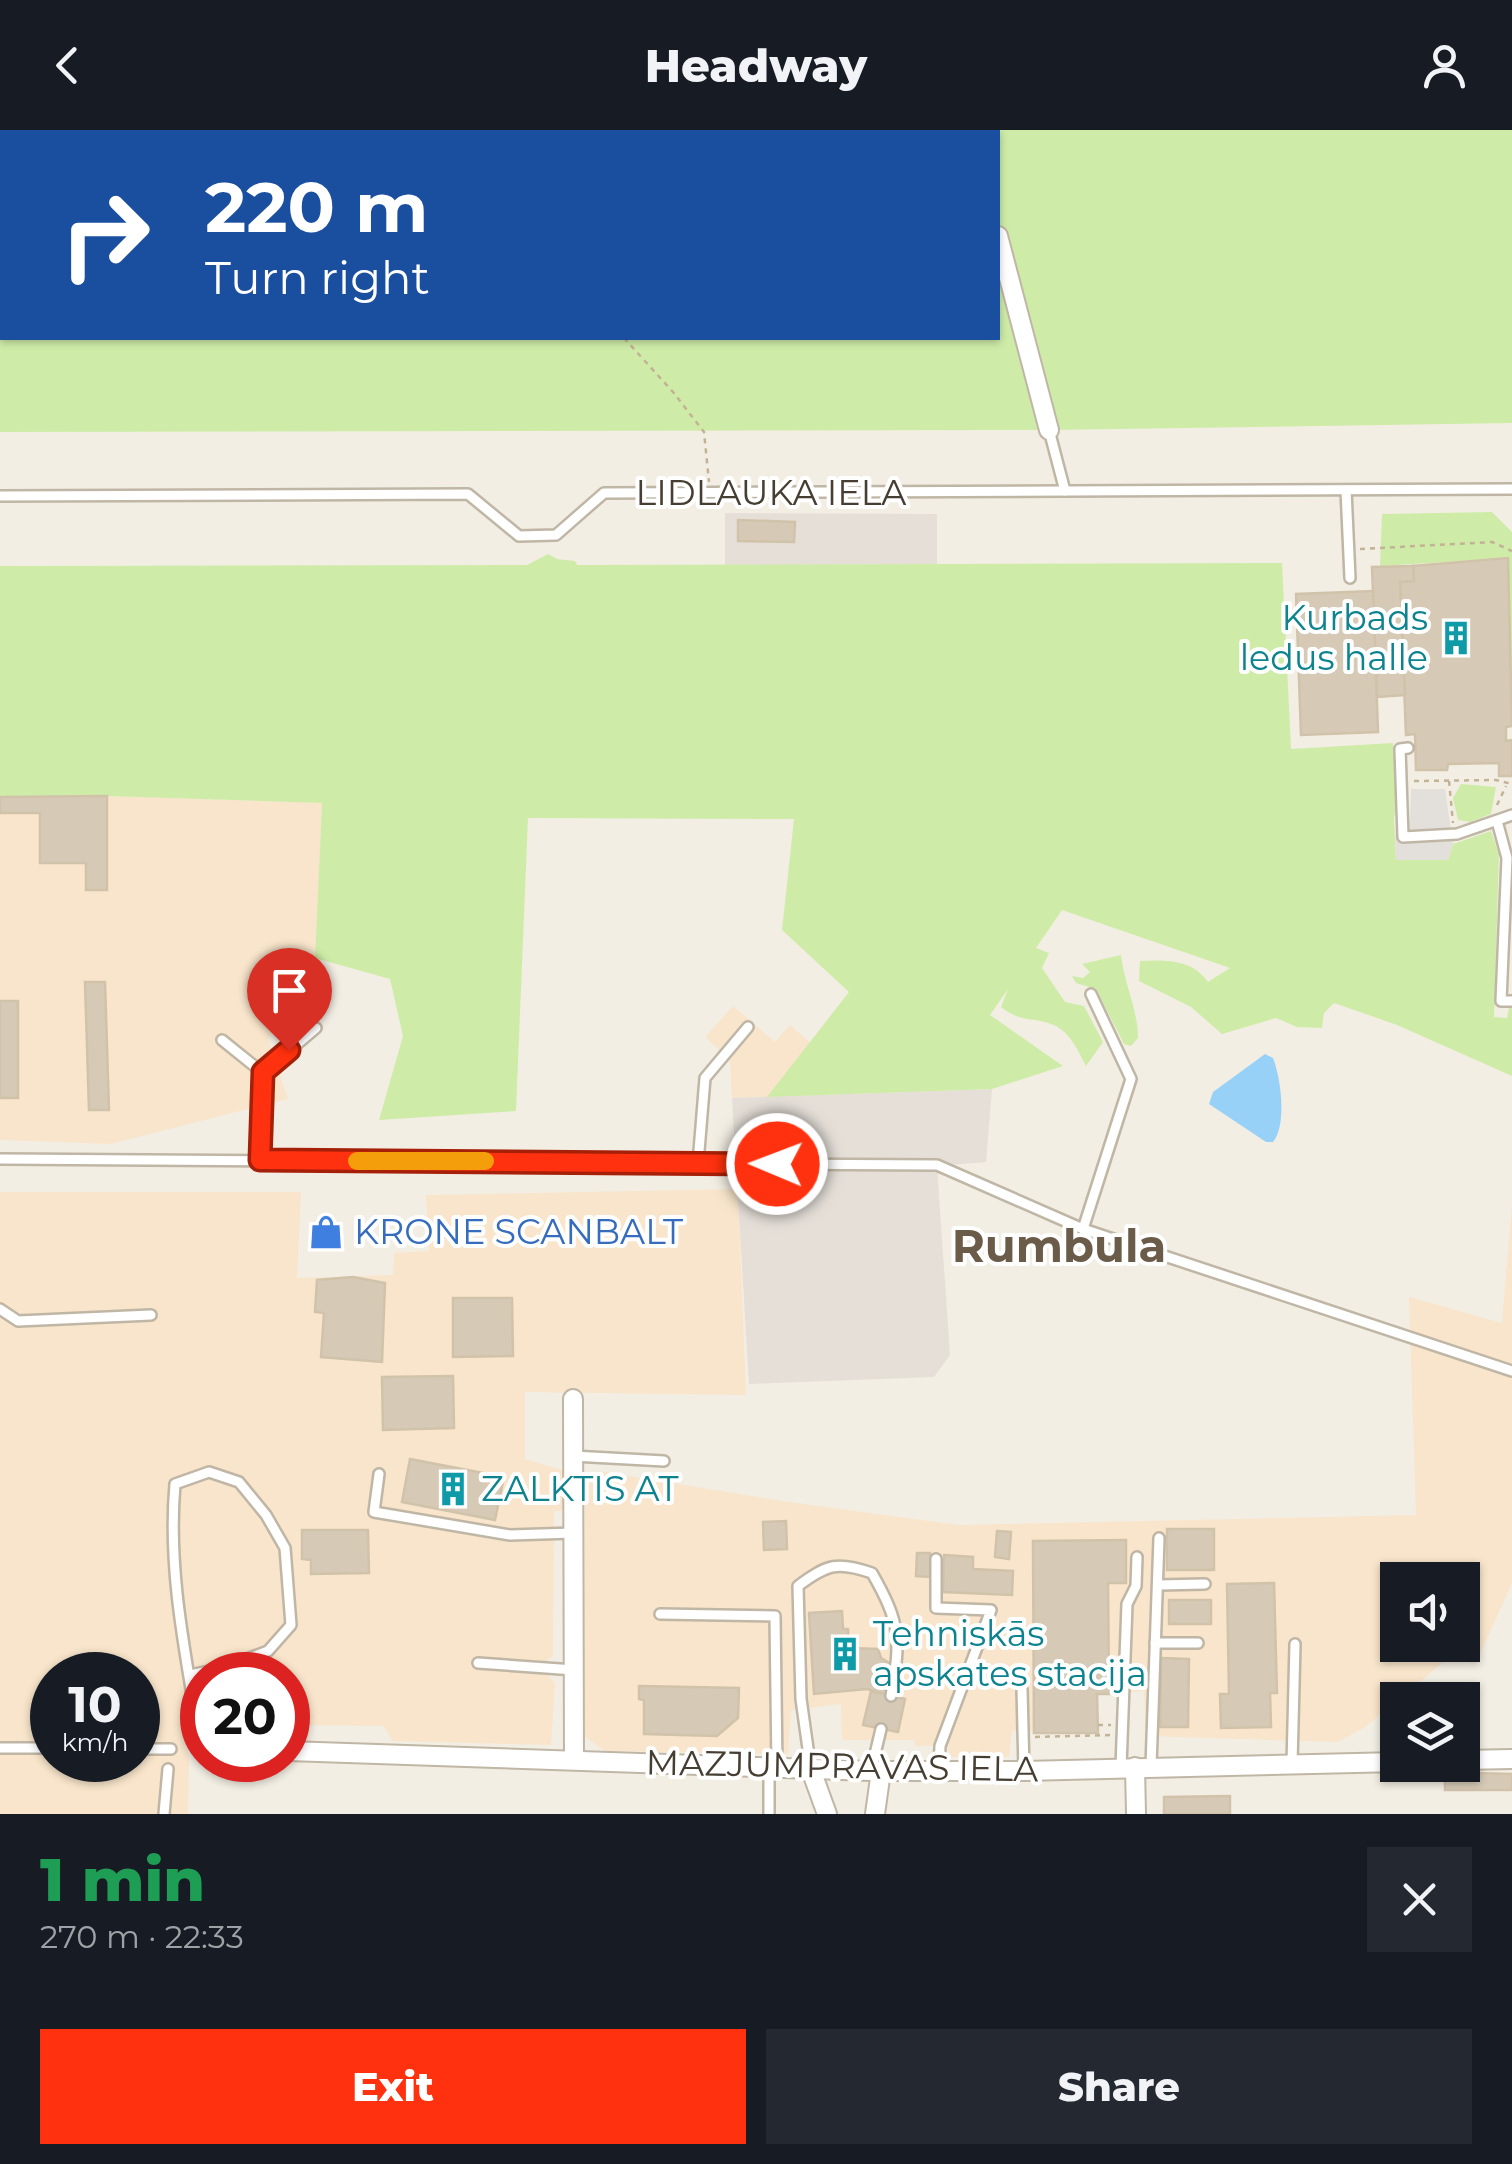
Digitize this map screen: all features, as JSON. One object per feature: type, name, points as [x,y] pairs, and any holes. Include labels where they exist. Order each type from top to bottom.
[{"type":"street","points":[[1000,244],[1048,430]]},
{"type":"street","points":[[573,1399],[574,1760]]},
{"type":"street","name":"MAZJUMPRAVAS IELA","points":[[310,1752],[939,1772],[1380,1762]]},
{"type":"street","points":[[1480,1760],[1512,1759]]},
{"type":"street","points":[[1135,1767],[1136,1814]]},
{"type":"street","points":[[812,1770],[827,1814]]},
{"type":"street","points":[[875,1814],[876,1771]]},
{"type":"lane","points":[[1048,430],[1065,491]]},
{"type":"lane","name":"LIDLAUKA IELA","points":[[0,496],[468,494],[519,536],[556,535],[604,493],[1512,489]]},
{"type":"lane","points":[[1346,490],[1350,578]]},
{"type":"lane","points":[[1408,748],[1400,748],[1403,837],[1456,834],[1512,815]]},
{"type":"lane","points":[[1496,821],[1509,854],[1507,962],[1502,1001],[1512,1001]]},
{"type":"lane","points":[[1083,1230],[1131,1079],[1091,994]]},
{"type":"lane","points":[[698,1163],[706,1078],[748,1027]]},
{"type":"lane","points":[[260,1160],[263,1072],[316,1028]]},
{"type":"lane","points":[[222,1040],[263,1072]]},
{"type":"lane","points":[[0,1160],[936,1165],[1083,1230],[1512,1371]]},
{"type":"lane","points":[[0,1309],[18,1322],[150,1315]]},
{"type":"lane","points":[[573,1456],[664,1461]]},
{"type":"lane","points":[[209,1472],[239,1482],[266,1514],[285,1548],[291,1625],[268,1651],[223,1668],[190,1675],[171,1530],[175,1484],[209,1472]]},
{"type":"lane","points":[[379,1474],[374,1512],[510,1534],[573,1533]]},
{"type":"lane","points":[[1135,1767],[1156,1643],[1159,1538]]},
{"type":"lane","points":[[1135,1767],[1122,1734],[1128,1604],[1136,1586],[1136,1557]]},
{"type":"lane","points":[[936,1559],[936,1608],[992,1610],[940,1746],[939,1772]]},
{"type":"lane","points":[[812,1770],[801,1700],[798,1586],[817,1572],[846,1564],[872,1573],[893,1610],[898,1651],[891,1696]]},
{"type":"lane","points":[[1158,1586],[1205,1584]]},
{"type":"lane","points":[[660,1614],[775,1616],[769,1814]]},
{"type":"lane","points":[[1156,1643],[1198,1642]]},
{"type":"lane","points":[[1292,1764],[1295,1644]]},
{"type":"lane","points":[[478,1664],[574,1670]]},
{"type":"lane","points":[[1022,1688],[1024,1772]]},
{"type":"lane","points":[[876,1771],[881,1728]]},
{"type":"lane","points":[[0,1748],[30,1748]]},
{"type":"lane","points":[[160,1749],[170,1749]]},
{"type":"lane","points":[[164,1814],[168,1769]]},
{"type":"path","points":[[626,340],[704,432],[710,493]]},
{"type":"path","points":[[1349,550],[1492,542],[1512,550]]},
{"type":"path","points":[[1449,780],[1456,834]]},
{"type":"path","points":[[1402,782],[1496,780],[1510,784]]},
{"type":"path","points":[[1496,821],[1502,790],[1510,784]]},
{"type":"path","points":[[1023,1738],[1122,1734]]},
{"type":"shaded area","points":[[725,513],[937,514],[937,564],[725,565]]},
{"type":"shaded area","points":[[1411,789],[1445,789],[1453,844],[1448,860],[1396,860],[1395,836],[1410,820]]},
{"type":"shaded area","points":[[0,797],[322,803],[315,958],[268,1040],[288,1099],[110,1144],[0,1140]]},
{"type":"shaded area","points":[[733,1006],[775,1042],[790,1025],[819,1050],[819,1095],[732,1098],[730,1060],[705,1037]]},
{"type":"shaded area","points":[[992,1089],[986,1162],[937,1166],[950,1355],[934,1377],[749,1384],[732,1098]]},
{"type":"shaded area","points":[[738,1189],[746,1395],[525,1392],[525,1459],[565,1471],[563,1511],[554,1511],[553,1656],[547,1660],[547,1674],[555,1683],[551,1745],[392,1741],[384,1726],[310,1725],[310,1652],[180,1652],[180,1782],[189,1782],[188,1814],[0,1814],[0,1192],[301,1192],[297,1278],[393,1275],[394,1253],[429,1251],[426,1195]]},
{"type":"shaded area","points":[[1512,1206],[1512,1583],[1480,1654],[1480,1562],[1380,1562],[1380,1662],[1444,1662],[1419,1682],[1380,1682],[1380,1715],[1338,1742],[1146,1736],[1144,1691],[1098,1694],[1098,1733],[1012,1731],[1009,1757],[951,1757],[947,1746],[915,1746],[914,1740],[842,1740],[841,1704],[791,1710],[788,1754],[605,1751],[584,1736],[585,1479],[604,1472],[958,1525],[1416,1515],[1409,1297],[1502,1323]]},
{"type":"green space","points":[[1000,130],[1512,130],[1512,423],[1049,430],[0,432],[0,340],[1000,340]]},
{"type":"green space","points":[[1492,512],[1512,532],[1512,698],[1508,558],[1380,566],[1382,514]]},
{"type":"green space","points":[[548,554],[575,561],[577,565],[1282,563],[1291,749],[1393,743],[1396,860],[1448,860],[1453,844],[1491,831],[1499,854],[1494,1017],[1507,1018],[1512,1008],[1512,1076],[1397,1025],[1334,1003],[1324,1013],[1322,1028],[1297,1027],[1276,1018],[1222,1034],[1191,1007],[1139,981],[1140,961],[1186,965],[1208,982],[1230,968],[1062,910],[1036,948],[1049,953],[1042,968],[1065,1002],[1084,1006],[1103,1042],[1086,1066],[1061,1029],[1016,1016],[1001,1007],[1008,989],[990,1015],[1063,1066],[992,1089],[767,1097],[849,992],[782,930],[794,819],[528,818],[516,1111],[379,1120],[403,1036],[390,979],[315,958],[322,803],[0,797],[0,566],[527,565]]},
{"type":"green space","points":[[1461,784],[1496,787],[1491,814],[1470,822],[1458,820],[1453,798]]},
{"type":"green space","points":[[1121,955],[1137,1027],[1138,1038],[1131,1046],[1124,1044],[1096,989],[1076,983],[1072,976],[1083,978],[1090,972],[1082,964]]},
{"type":"water","points":[[1265,1054],[1273,1058],[1280,1089],[1280,1125],[1273,1142],[1266,1142],[1209,1104],[1213,1092]]},
{"type":"building","points":[[738,520],[795,522],[794,542],[738,541]]},
{"type":"building","name":"Kurbads ledus halle","points":[[1508,558],[1512,726],[1506,727],[1506,741],[1512,740],[1512,776],[1499,776],[1499,763],[1448,764],[1447,770],[1416,770],[1415,734],[1406,735],[1400,582],[1414,581],[1413,566]]},
{"type":"building","points":[[1413,566],[1414,581],[1400,582],[1405,695],[1377,697],[1372,567]]},
{"type":"building","points":[[1373,591],[1378,732],[1301,735],[1296,594]]},
{"type":"building","points":[[107,796],[107,890],[86,890],[86,863],[40,863],[40,813],[0,813],[0,797]]},
{"type":"building","points":[[85,982],[105,982],[109,1110],[89,1110]]},
{"type":"building","points":[[0,1001],[18,1001],[18,1098],[0,1098]]},
{"type":"building","points":[[353,1277],[385,1283],[382,1362],[321,1357],[324,1313],[315,1312],[317,1280]]},
{"type":"building","points":[[453,1298],[512,1298],[513,1356],[453,1357]]},
{"type":"building","points":[[453,1376],[454,1428],[383,1430],[382,1377]]},
{"type":"building","name":"ZALKTIS AT","points":[[410,1459],[504,1477],[495,1520],[402,1502]]},
{"type":"building","points":[[786,1521],[787,1549],[764,1550],[763,1522]]},
{"type":"building","points":[[1167,1529],[1214,1529],[1214,1570],[1167,1570]]},
{"type":"building","points":[[302,1530],[368,1530],[369,1573],[311,1574],[311,1560],[302,1559]]},
{"type":"building","points":[[997,1531],[1011,1532],[1009,1559],[995,1557]]},
{"type":"building","points":[[1126,1540],[1126,1583],[1108,1583],[1109,1694],[1097,1694],[1098,1733],[1034,1733],[1033,1541]]},
{"type":"building","points":[[917,1553],[930,1553],[930,1577],[916,1576]]},
{"type":"building","points":[[944,1555],[973,1557],[973,1569],[1013,1571],[1012,1595],[943,1592]]},
{"type":"building","points":[[1274,1583],[1277,1693],[1270,1693],[1271,1727],[1221,1728],[1220,1694],[1229,1694],[1227,1584]]},
{"type":"building","points":[[1169,1600],[1211,1600],[1211,1624],[1169,1624]]},
{"type":"building","name":"Tehniskās apskates stacija","points":[[842,1611],[849,1648],[878,1649],[881,1658],[893,1665],[886,1695],[867,1689],[814,1694],[809,1613]]},
{"type":"building","points":[[1161,1658],[1189,1659],[1188,1727],[1160,1727]]},
{"type":"building","points":[[639,1686],[739,1688],[738,1718],[717,1736],[644,1734],[644,1700],[639,1699]]},
{"type":"building","points":[[871,1691],[905,1699],[898,1732],[863,1725]]},
{"type":"building","points":[[1480,1773],[1512,1774],[1512,1790],[1445,1790],[1445,1782],[1480,1782]]},
{"type":"building","points":[[1230,1796],[1230,1814],[1164,1814],[1164,1797]]},
{"type":"slow traffic","points":[[357,1161],[485,1161]]},
{"type":"place","name":"Kurbads ledus halle","points":[[1456,638]]},
{"type":"place","name":"KRONE SCANBALT","points":[[326,1232]]},
{"type":"place","name":"ZALKTIS AT","points":[[453,1489]]},
{"type":"place","name":"Tehniskās apskates stacija","points":[[845,1654]]},
{"type":"district","name":"Rumbula","points":[[1059,1246]]},
{"type":"route","points":[[289,1050],[263,1072],[260,1160],[777,1164]]}]
